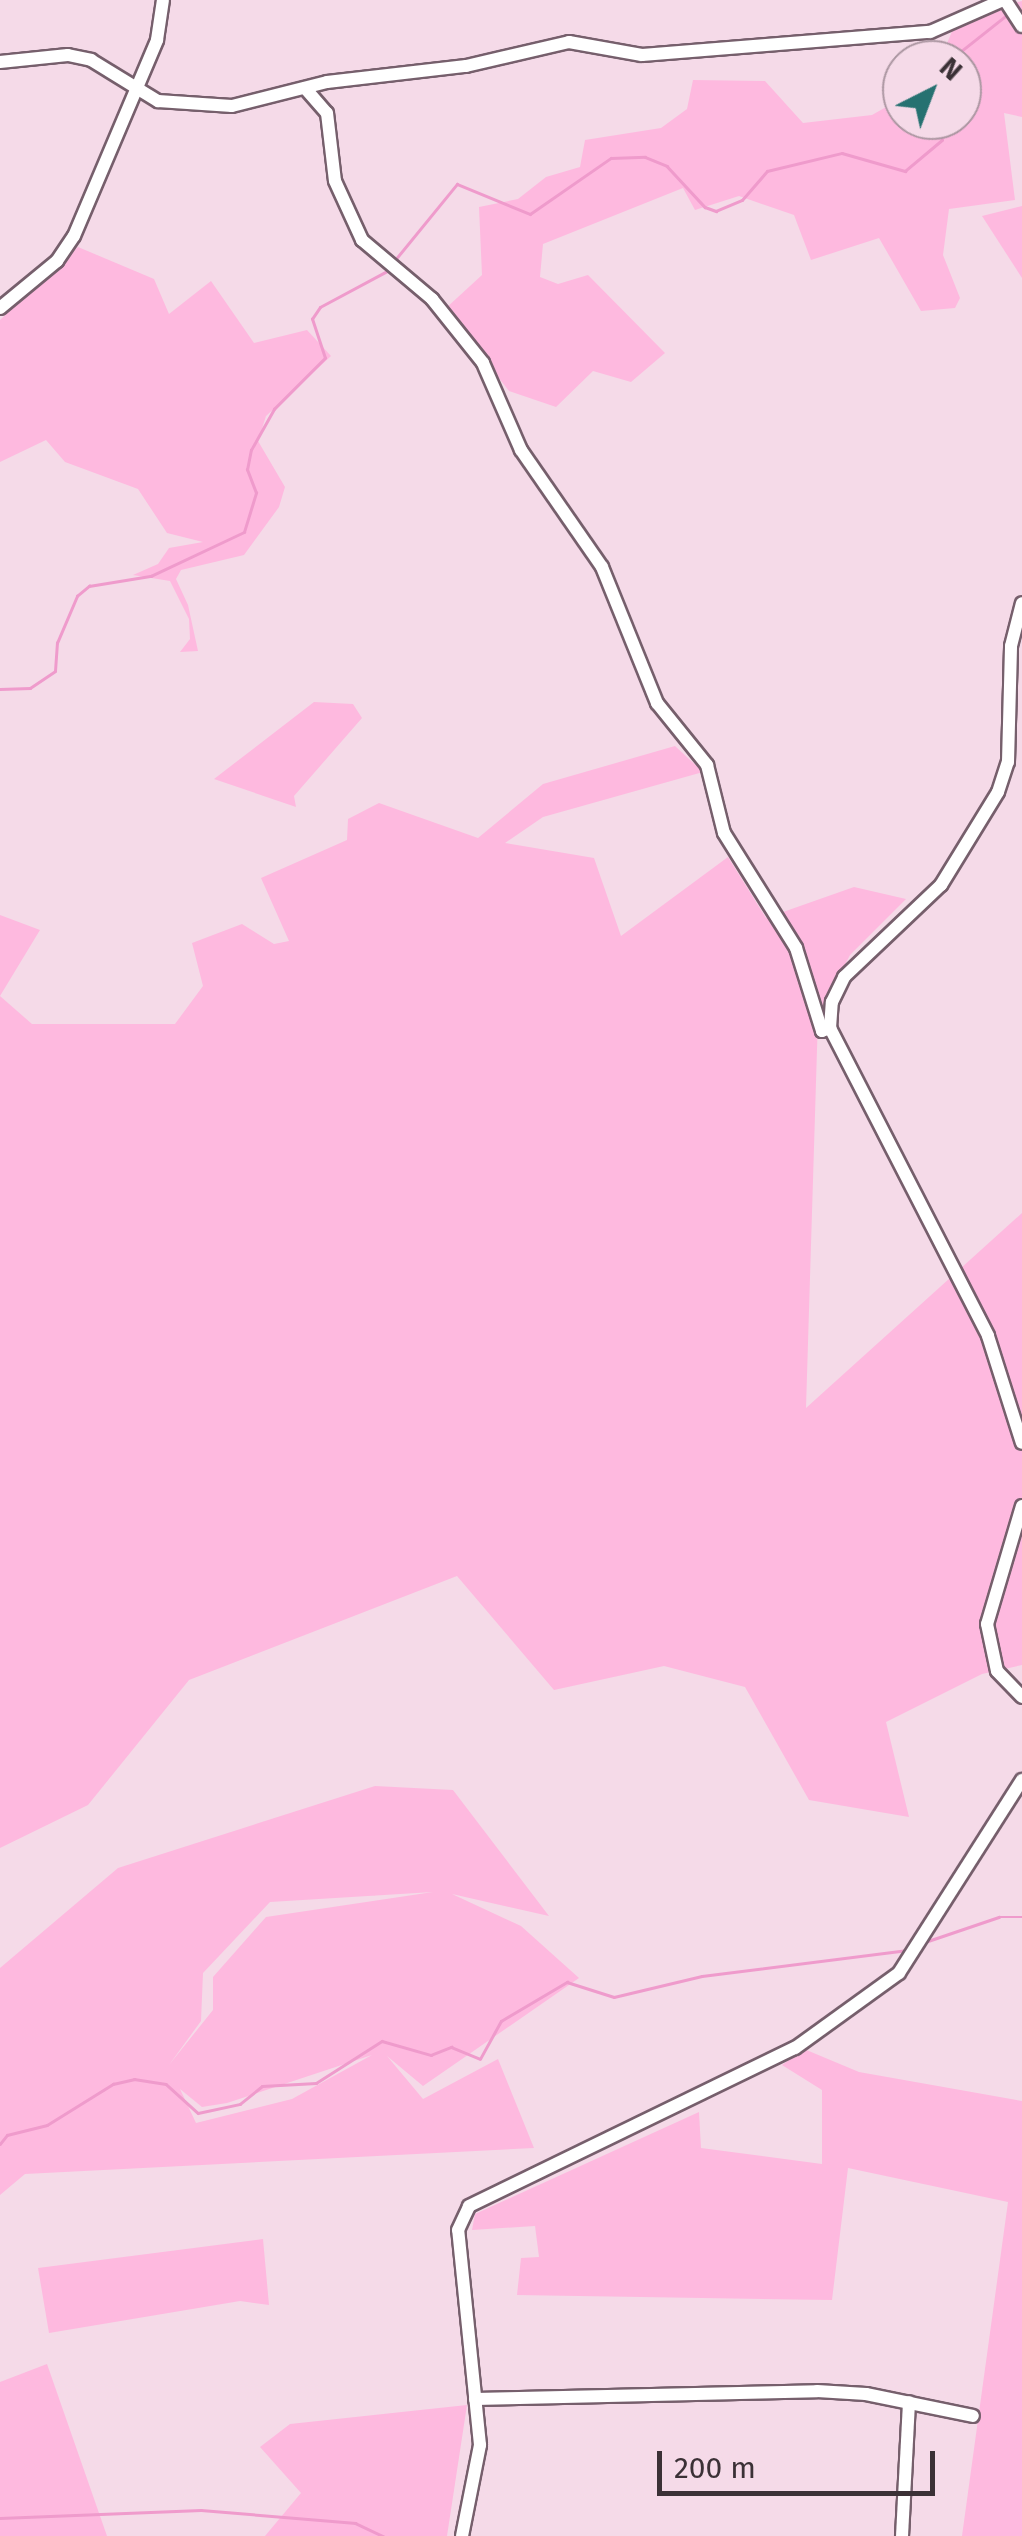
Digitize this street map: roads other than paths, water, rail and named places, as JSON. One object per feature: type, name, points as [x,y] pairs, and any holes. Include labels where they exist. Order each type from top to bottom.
[{"type":"street","points":[[0,308],[67,249],[157,40],[163,0]]},
{"type":"street","points":[[0,62],[68,55],[90,60],[134,88],[174,104],[232,106],[305,88],[466,66],[569,42],[642,54],[930,32],[1011,9]]},
{"type":"street","points":[[305,88],[328,114],[341,200],[362,240],[432,299],[483,363],[521,450],[602,567],[644,680],[668,721],[708,765],[724,833],[796,948],[822,1030],[830,1028]]},
{"type":"street","points":[[1022,603],[1011,646],[1008,762],[998,792],[942,885],[844,977],[832,1002],[830,1028],[988,1336],[1022,1443]]},
{"type":"street","points":[[1022,1506],[987,1624],[997,1670],[1022,1697]]},
{"type":"street","points":[[462,2536],[479,2467],[476,2399],[458,2230],[470,2206],[795,2048],[899,1973],[1022,1780]]},
{"type":"street","points":[[476,2399],[725,2390],[866,2394],[973,2416]]},
{"type":"street","points":[[902,2536],[909,2402]]},
{"type":"waterway","points":[[975,40],[1008,14]]},
{"type":"waterway","points":[[395,260],[457,184],[530,214],[611,158],[645,157],[667,166],[705,207],[716,211],[742,200],[767,171],[842,153],[905,171],[942,140]]},
{"type":"waterway","points":[[0,689],[30,688],[55,671],[57,643],[77,596],[89,586],[151,576],[244,532],[256,493],[247,470],[251,450],[274,409],[325,358],[312,319],[320,307],[387,271]]},
{"type":"waterway","points":[[928,1941],[999,1917],[1022,1917]]},
{"type":"waterway","points":[[0,2144],[7,2135],[47,2125],[113,2084],[134,2079],[166,2084],[198,2113],[240,2104],[262,2086],[316,2083],[382,2041],[431,2055],[451,2047],[480,2059],[501,2021],[567,1982],[614,1997],[702,1976],[907,1950]]},
{"type":"waterway","points":[[0,2518],[201,2510],[355,2523],[383,2536]]}]
